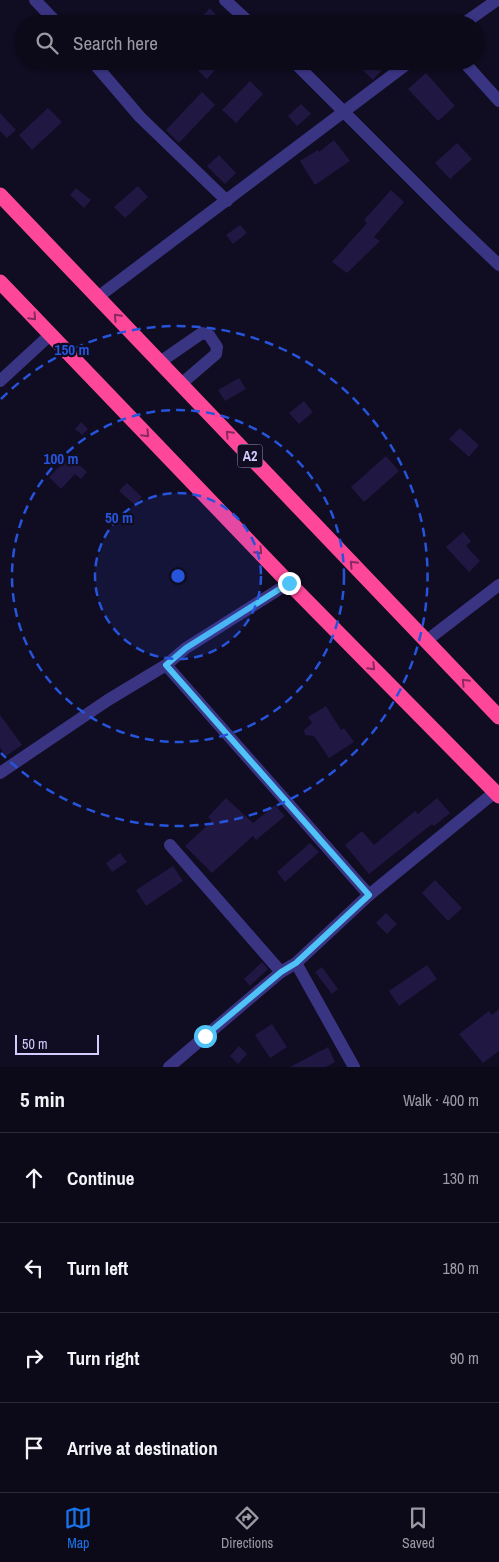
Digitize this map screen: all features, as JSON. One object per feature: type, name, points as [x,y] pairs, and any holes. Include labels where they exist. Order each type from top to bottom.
[{"type":"highway","name":"A2","points":[[0,195],[499,717]]},
{"type":"highway","points":[[0,282],[289,583],[497,794]]},
{"type":"street","points":[[35,0],[49,15]]},
{"type":"street","points":[[225,0],[242,15]]},
{"type":"street","points":[[476,15],[497,0]]},
{"type":"street","points":[[100,70],[140,117],[226,200]]},
{"type":"street","points":[[302,70],[499,265]]},
{"type":"street","points":[[98,297],[399,70]]},
{"type":"street","points":[[471,70],[499,101]]},
{"type":"street","points":[[160,362],[202,333],[209,335],[217,347],[216,354],[181,384]]},
{"type":"street","points":[[0,380],[50,335]]},
{"type":"street","points":[[0,773],[108,700],[166,665],[186,648],[289,583]]},
{"type":"street","points":[[426,641],[499,585]]},
{"type":"street","points":[[166,665],[369,895]]},
{"type":"street","points":[[169,1067],[281,972],[296,963],[369,895],[497,794]]},
{"type":"street","points":[[170,845],[281,972]]},
{"type":"street","points":[[296,963],[354,1067]]},
{"type":"building","points":[[210,8],[216,15],[203,15]]},
{"type":"building","points":[[198,70],[215,70],[207,79]]},
{"type":"building","points":[[363,70],[381,71],[373,80]]},
{"type":"building","points":[[426,73],[455,106],[438,121],[408,89]]},
{"type":"building","points":[[250,81],[263,94],[236,123],[222,110]]},
{"type":"building","points":[[202,92],[215,105],[179,143],[166,130]]},
{"type":"building","points":[[301,104],[311,114],[297,126],[288,116]]},
{"type":"building","points":[[48,108],[62,122],[32,150],[19,135]]},
{"type":"building","points":[[0,113],[16,130],[7,138],[0,131]]},
{"type":"building","points":[[334,140],[350,161],[315,185],[300,161],[318,150],[319,152]]},
{"type":"building","points":[[457,143],[472,159],[450,179],[435,163]]},
{"type":"building","points":[[219,155],[236,173],[225,184],[207,166]]},
{"type":"building","points":[[138,186],[148,197],[125,218],[114,207]]},
{"type":"building","points":[[76,188],[91,200],[84,208],[70,195]]},
{"type":"building","points":[[391,190],[404,202],[374,237],[380,241],[347,273],[332,262],[367,223],[364,220]]},
{"type":"building","points":[[240,225],[247,233],[233,244],[226,235]]},
{"type":"building","points":[[239,378],[246,389],[225,401],[218,390]]},
{"type":"building","points":[[304,401],[313,412],[299,424],[289,413]]},
{"type":"building","points":[[81,422],[88,429],[82,435],[75,429]]},
{"type":"building","points":[[460,428],[479,445],[469,457],[449,439]]},
{"type":"building","points":[[70,456],[87,472],[81,479],[75,474],[61,489],[49,477]]},
{"type":"building","points":[[386,456],[399,471],[364,502],[351,487]]},
{"type":"building","points":[[127,483],[142,497],[135,505],[119,491]]},
{"type":"building","points":[[463,532],[471,541],[466,546],[480,561],[469,572],[446,547]]},
{"type":"building","points":[[326,706],[341,730],[344,728],[354,742],[329,758],[314,736],[305,735],[304,730],[312,723],[308,717]]},
{"type":"building","points":[[0,715],[22,745],[6,756],[0,748]]},
{"type":"building","points":[[226,798],[253,823],[275,805],[285,816],[256,840],[253,836],[212,873],[185,846],[212,821],[208,817]]},
{"type":"building","points":[[437,798],[450,813],[434,826],[432,824],[369,874],[345,845],[362,831],[374,845],[415,811],[418,814]]},
{"type":"building","points":[[310,843],[319,852],[285,882],[277,872]]},
{"type":"building","points":[[120,853],[127,862],[112,872],[106,863]]},
{"type":"building","points":[[173,866],[183,881],[146,906],[136,890]]},
{"type":"building","points":[[435,880],[462,908],[448,921],[422,893]]},
{"type":"building","points":[[386,913],[397,924],[387,934],[376,923]]},
{"type":"building","points":[[262,962],[268,969],[250,986],[244,979]]},
{"type":"building","points":[[427,965],[437,979],[399,1006],[389,991]]},
{"type":"building","points":[[322,967],[338,989],[332,994],[315,972]]},
{"type":"building","points":[[499,1009],[499,1051],[483,1063],[459,1034],[489,1011],[492,1015]]},
{"type":"building","points":[[272,1024],[287,1047],[270,1058],[255,1035]]},
{"type":"building","points":[[239,1046],[247,1054],[238,1064],[230,1056]]},
{"type":"building","points":[[328,1047],[335,1062],[326,1067],[290,1067]]},
{"type":"route","points":[[205,1036],[281,972],[296,963],[369,895],[186,690],[166,665],[186,648],[289,583]]}]
